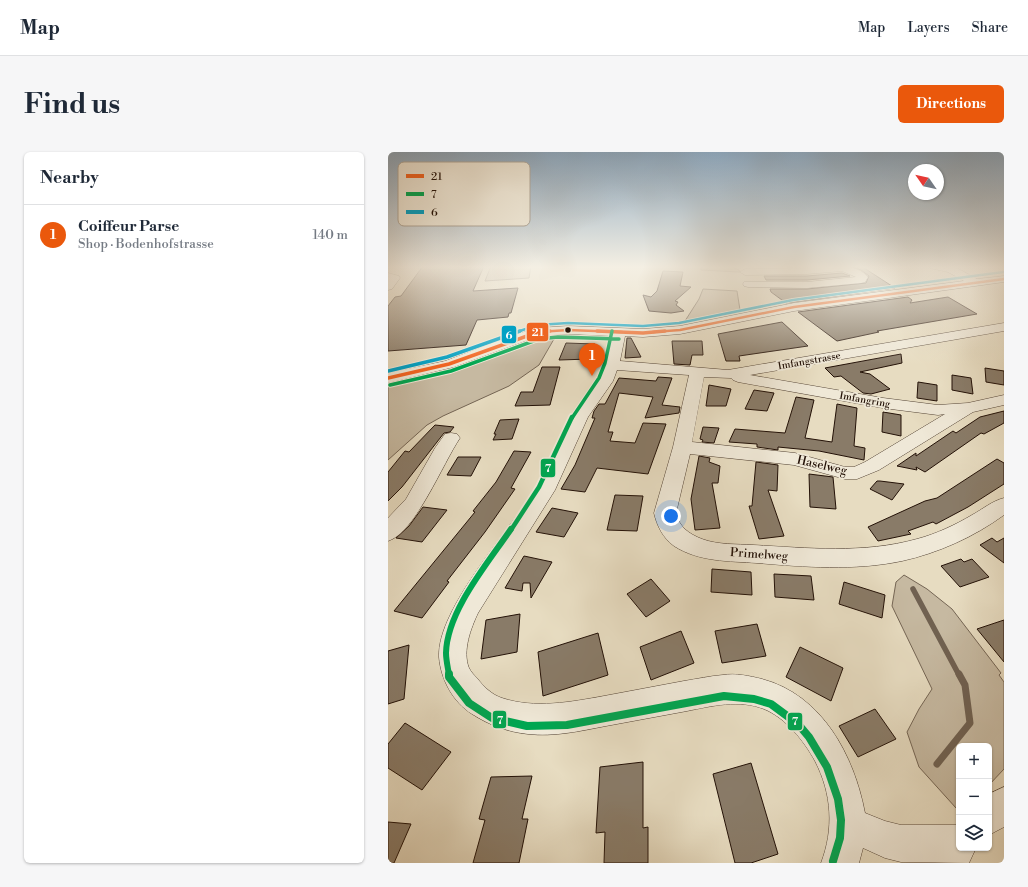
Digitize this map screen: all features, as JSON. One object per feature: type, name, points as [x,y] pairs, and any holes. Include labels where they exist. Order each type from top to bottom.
[{"type":"street","points":[[750,299],[754,315]]},
{"type":"street","points":[[388,378],[449,364],[526,335],[551,330],[643,333],[680,330],[794,307],[853,299]]},
{"type":"street","name":"Imfangstrasse","points":[[612,365],[728,374],[1004,327]]},
{"type":"street","points":[[619,332],[612,365],[604,381],[580,417],[545,490],[468,606],[458,627],[453,654],[456,675],[474,698],[496,712],[528,719],[566,718],[724,689],[750,690],[774,698],[794,711],[818,735],[839,776],[848,816],[844,852],[840,863]]},
{"type":"street","name":"Primelweg","points":[[696,372],[696,380],[666,513],[666,520],[670,528],[681,539],[702,549],[826,559],[859,558],[903,552],[947,538],[967,529],[1004,505]]},
{"type":"street","name":"Imfangring","points":[[728,374],[754,380],[912,407],[938,410],[968,408],[1004,400]]},
{"type":"street","name":"Haselweg","points":[[682,447],[795,459],[845,472],[857,473],[872,466],[968,408]]},
{"type":"street","points":[[388,533],[413,504],[451,438]]},
{"type":"street","points":[[991,815],[1004,804]]},
{"type":"street","points":[[848,822],[893,841],[908,844],[956,843]]},
{"type":"street","points":[[950,863],[956,850]]},
{"type":"shaded area","points":[[699,299],[738,299],[740,310],[685,321]]},
{"type":"shaded area","points":[[561,335],[554,339],[539,365],[509,386],[443,416],[427,425],[388,460],[388,385],[461,366],[535,338]]},
{"type":"shaded area","points":[[904,575],[927,589],[952,609],[1001,673],[999,675],[1004,682],[1004,769],[992,782],[992,743],[956,743],[956,808],[919,767],[907,732],[932,689],[892,606],[896,582]]},
{"type":"building","points":[[393,299],[515,299],[511,313],[509,313],[508,317],[477,320],[466,345],[388,351],[388,306]]},
{"type":"building","points":[[645,299],[677,299],[675,301],[678,302],[676,305],[684,311],[671,313],[649,311]]},
{"type":"building","points":[[781,299],[814,299],[786,303]]},
{"type":"building","points":[[892,299],[911,299],[912,300],[910,303],[934,299],[952,299],[977,314],[877,331],[879,332],[837,341],[798,312]]},
{"type":"building","points":[[782,322],[808,346],[739,356],[740,361],[726,361],[718,334]]},
{"type":"building","points":[[627,338],[631,338],[641,357],[625,358]]},
{"type":"building","points":[[672,341],[702,341],[703,355],[692,355],[690,365],[674,364]]},
{"type":"building","points":[[566,343],[595,344],[590,359],[559,360]]},
{"type":"building","points":[[901,354],[902,363],[860,372],[870,374],[890,389],[871,394],[863,393],[841,376],[834,377],[825,368]]},
{"type":"building","points":[[542,367],[560,367],[550,405],[515,406],[521,392],[533,392]]},
{"type":"building","points":[[985,368],[1004,371],[1004,385],[986,382]]},
{"type":"building","points":[[952,375],[971,378],[973,394],[952,390]]},
{"type":"building","points":[[658,377],[672,378],[662,405],[680,407],[679,413],[645,418],[653,397],[619,393],[608,432],[613,432],[610,441],[635,443],[643,423],[666,424],[648,474],[597,468],[585,492],[561,489],[575,465],[595,418],[592,418],[594,411],[599,404],[605,404],[619,378],[656,381]]},
{"type":"building","points":[[918,382],[937,385],[937,401],[917,398]]},
{"type":"building","points":[[709,385],[731,389],[726,406],[706,406]]},
{"type":"building","points":[[754,390],[774,393],[767,411],[745,409]]},
{"type":"building","points":[[796,397],[814,400],[805,438],[832,442],[837,404],[857,408],[854,446],[865,448],[864,460],[819,451],[778,447],[778,450],[757,447],[757,444],[729,442],[735,429],[785,433]]},
{"type":"building","points":[[1004,411],[1004,423],[984,434],[981,433],[925,472],[916,467],[917,470],[897,466],[916,453],[916,456],[953,431],[956,433],[980,417]]},
{"type":"building","points":[[883,412],[901,415],[901,436],[882,432]]},
{"type":"building","points":[[519,419],[512,439],[493,440],[500,420]]},
{"type":"building","points":[[435,425],[454,427],[450,432],[444,433],[402,487],[388,501],[388,472],[405,451],[409,452]]},
{"type":"building","points":[[703,427],[719,428],[714,443],[702,442],[703,440],[700,439]]},
{"type":"building","points":[[514,451],[531,452],[511,488],[515,489],[485,532],[447,581],[449,582],[422,618],[394,611],[475,512],[473,511],[496,482]]},
{"type":"building","points":[[699,456],[710,458],[709,462],[720,466],[718,483],[712,483],[720,528],[695,530],[691,499]]},
{"type":"building","points":[[458,457],[481,457],[471,476],[447,475]]},
{"type":"building","points":[[997,459],[1004,463],[1004,484],[968,507],[936,524],[933,522],[908,531],[911,534],[878,541],[868,527],[925,501],[937,498]]},
{"type":"building","points":[[756,462],[778,465],[777,491],[768,490],[784,536],[759,539],[749,506],[752,506]]},
{"type":"building","points":[[809,474],[833,477],[836,509],[810,507]]},
{"type":"building","points":[[877,481],[904,484],[892,500],[870,489]]},
{"type":"building","points":[[615,495],[643,496],[637,531],[607,530]]},
{"type":"building","points":[[423,507],[447,510],[422,542],[396,538],[409,526]]},
{"type":"building","points":[[552,508],[578,513],[564,537],[536,532]]},
{"type":"building","points":[[992,538],[997,542],[1004,538],[1004,563],[980,545]]},
{"type":"building","points":[[524,556],[552,562],[531,598],[530,583],[523,583],[522,591],[505,588]]},
{"type":"building","points":[[961,559],[964,562],[972,559],[989,577],[960,587],[941,566]]},
{"type":"building","points":[[712,569],[751,572],[752,595],[711,592]]},
{"type":"building","points":[[774,574],[811,576],[814,600],[775,597]]},
{"type":"building","points":[[651,579],[670,601],[646,617],[627,594]]},
{"type":"building","points":[[844,582],[885,595],[882,618],[839,604]]},
{"type":"building","points":[[520,614],[517,652],[481,659],[486,620]]},
{"type":"building","points":[[1004,620],[1004,662],[977,629]]},
{"type":"building","points":[[757,624],[766,656],[722,663],[715,631]]},
{"type":"building","points":[[681,631],[694,663],[651,680],[640,647]]},
{"type":"building","points":[[598,633],[608,675],[543,696],[538,652]]},
{"type":"building","points":[[409,645],[404,699],[388,704],[388,651]]},
{"type":"building","points":[[800,647],[843,668],[831,701],[786,677]]},
{"type":"building","points":[[875,709],[896,739],[858,757],[839,726]]},
{"type":"building","points":[[405,723],[451,752],[422,790],[388,768],[388,744]]},
{"type":"building","points":[[643,762],[643,828],[648,827],[648,863],[604,863],[605,832],[596,833],[600,767]]},
{"type":"building","points":[[751,763],[778,854],[751,863],[735,863],[713,774]]},
{"type":"building","points":[[532,776],[522,819],[528,819],[519,863],[473,863],[485,820],[479,819],[491,777]]},
{"type":"building","points":[[388,822],[411,824],[394,863],[388,863]]},
{"type":"waterway","points":[[913,589],[959,675]]},
{"type":"waterway","points":[[937,764],[970,723],[965,685],[959,674]]},
{"type":"transit line","name":"6","points":[[388,371],[447,357],[537,325],[568,323],[643,326],[679,323],[799,299]]},
{"type":"transit line","name":"21","points":[[388,378],[449,364],[538,332],[568,330],[643,333],[680,330],[794,307],[853,299]]},
{"type":"transit line","name":"7","points":[[612,331],[605,363],[599,378],[574,413],[539,487],[462,602],[452,624],[446,653],[449,677],[469,703],[492,718],[527,726],[567,725],[724,696],[754,699],[771,704],[798,724],[809,737],[827,767],[838,799],[841,820],[840,838],[833,861]]},
{"type":"transit line","name":"7","points":[[390,385],[451,371],[539,339],[558,337],[619,339]]},
{"type":"place","name":"Coiffeur Parse","points":[[592,376]]}]
